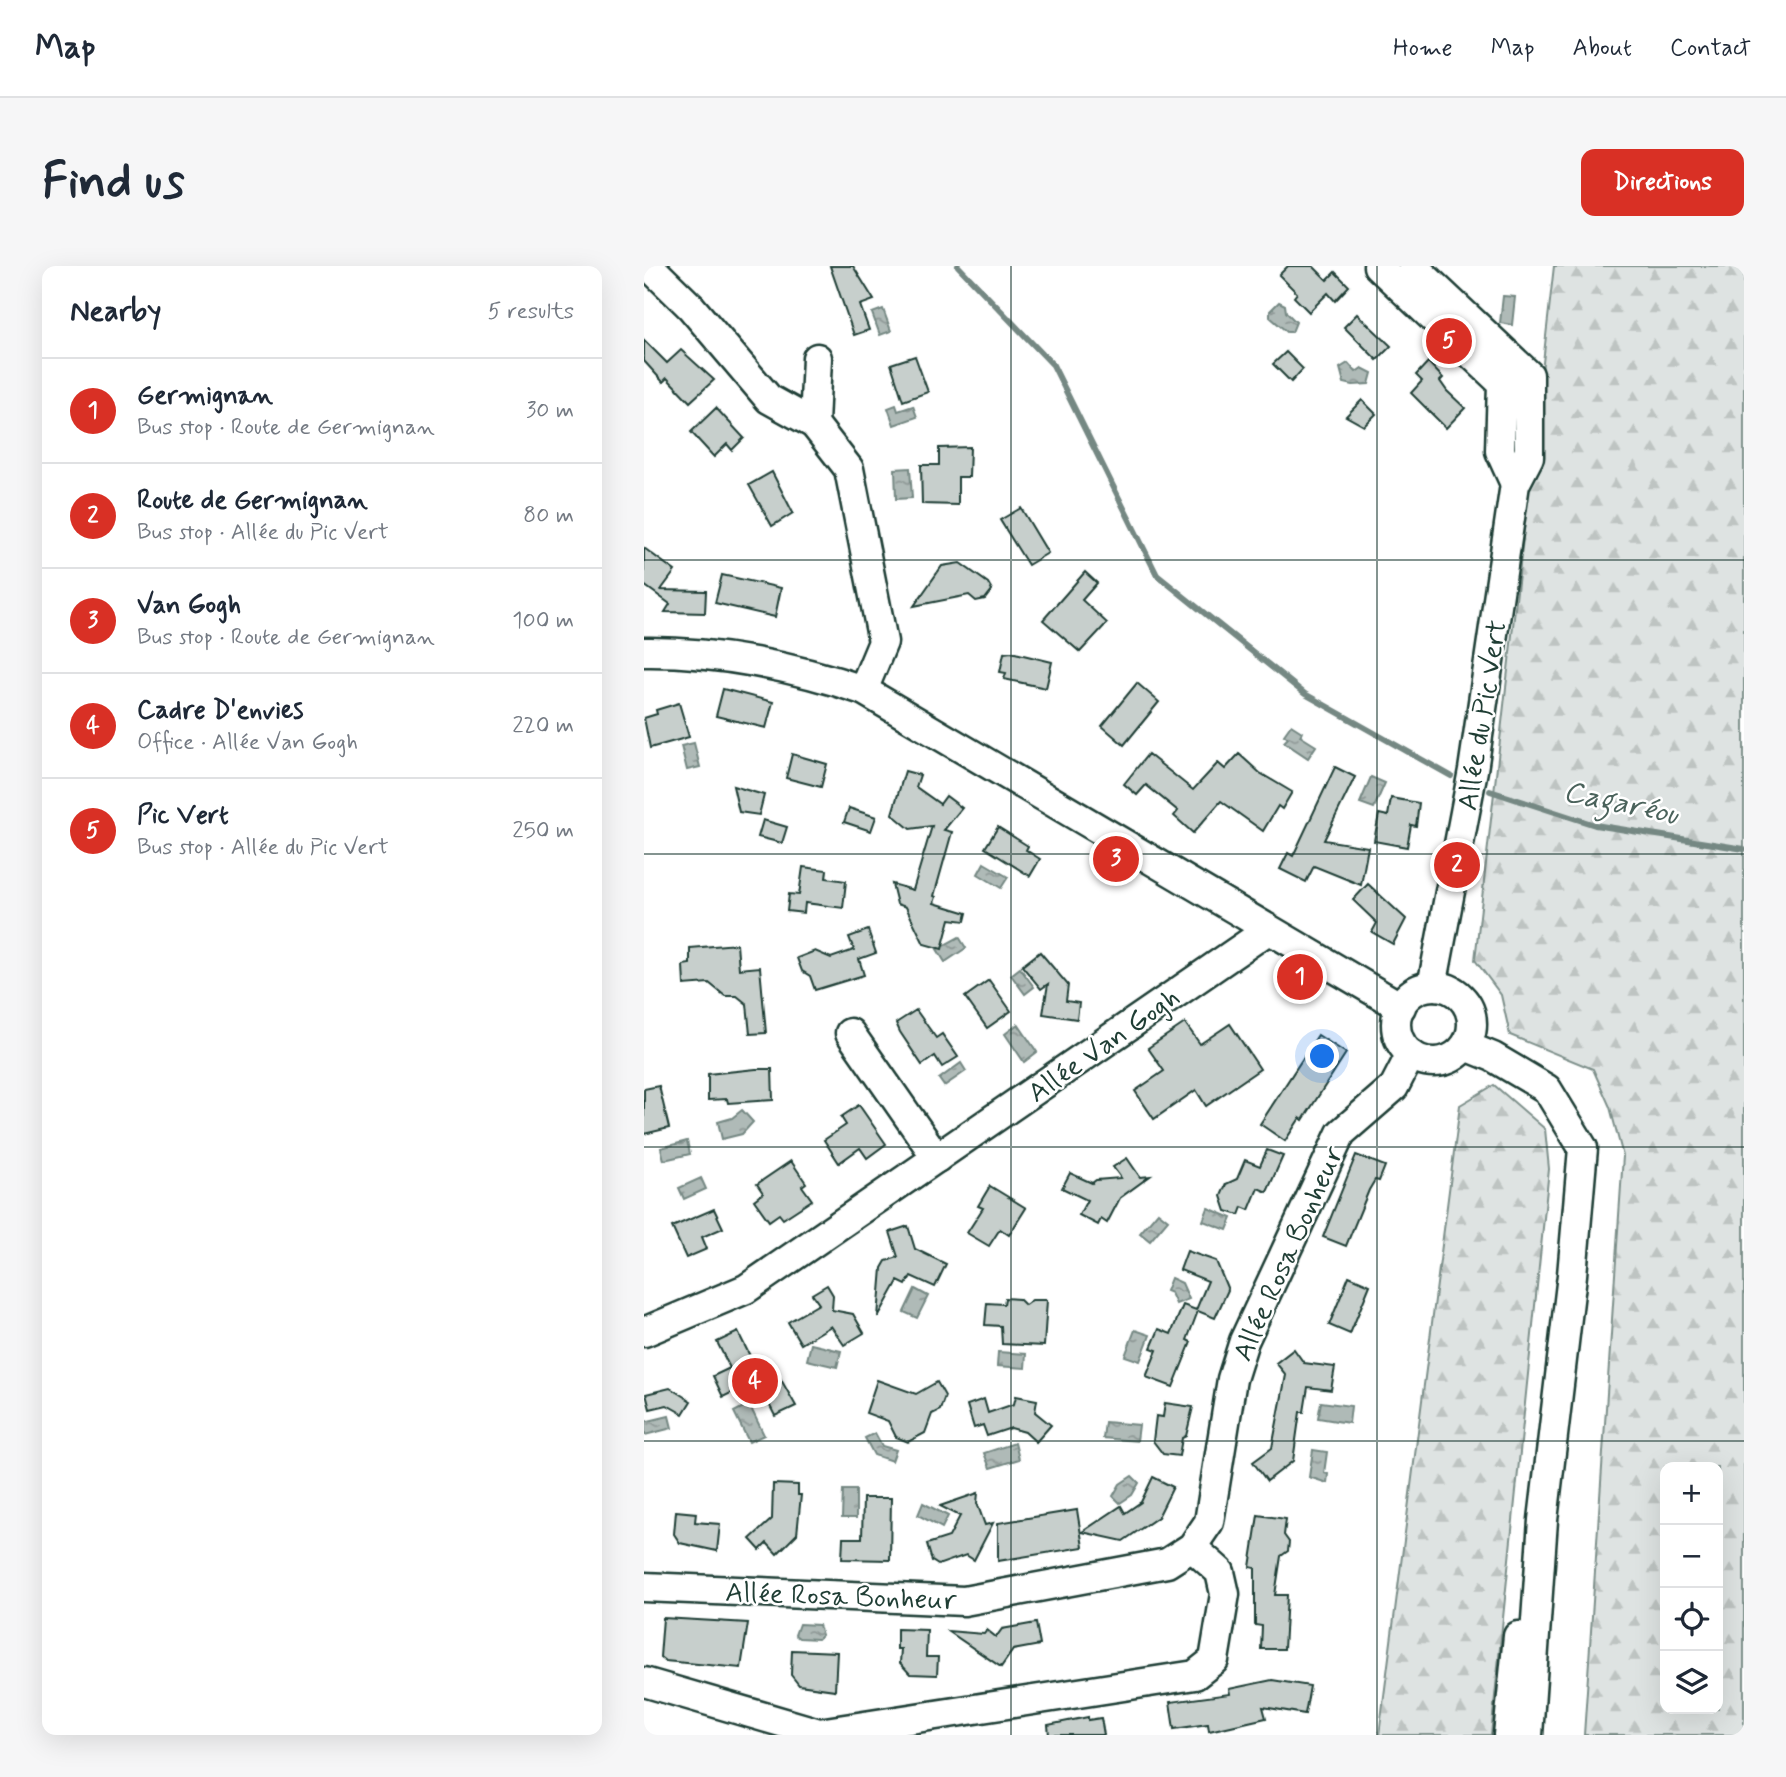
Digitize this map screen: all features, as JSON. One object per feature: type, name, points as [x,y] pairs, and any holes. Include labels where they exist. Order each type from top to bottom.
[{"type":"street","points":[[649,266],[691,307],[768,399],[814,424],[849,469],[883,642],[863,690]]},
{"type":"street","points":[[1378,266],[1502,383],[1500,451],[1515,484]]},
{"type":"street","name":"Allée du Pic Vert","points":[[1413,266],[1529,375],[1529,457],[1515,484],[1475,757],[1434,976],[1436,986]]},
{"type":"street","points":[[814,424],[817,358]]},
{"type":"street","points":[[644,652],[717,657],[835,681],[863,690],[1401,1007]]},
{"type":"street","name":"Allée Van Gogh","points":[[644,1332],[746,1289],[1268,930]]},
{"type":"street","points":[[1436,986],[1457,994],[1470,1012],[1471,1035],[1466,1046],[1457,1055],[1434,1063],[1410,1054],[1397,1032],[1401,1007],[1415,992],[1436,986]]},
{"type":"street","points":[[850,1033],[937,1158]]},
{"type":"street","points":[[1466,1046],[1493,1057],[1547,1089],[1583,1148],[1572,1275],[1543,1520],[1528,1735]]},
{"type":"street","name":"Allée Rosa Bonheur","points":[[644,1587],[964,1601],[1167,1563],[1192,1546],[1209,1522],[1232,1378],[1244,1341],[1341,1133],[1394,1087],[1410,1054]]},
{"type":"street","points":[[1508,1735],[1516,1648],[1543,1520]]},
{"type":"street","points":[[644,1682],[819,1733],[1195,1675],[1214,1660],[1225,1594],[1220,1572],[1192,1546]]},
{"type":"green space","points":[[1554,266],[1744,266],[1744,1735],[1584,1735],[1623,1156],[1610,1107],[1593,1069],[1510,1035],[1501,995],[1475,960]]},
{"type":"green space","points":[[1494,1085],[1545,1129],[1549,1169],[1491,1735],[1379,1735],[1460,1105]]},
{"type":"water","points":[[1503,296],[1515,297],[1512,325],[1500,323]]},
{"type":"water","points":[[1279,302],[1285,305],[1286,312],[1296,322],[1292,332],[1287,332],[1270,317],[1270,311]]},
{"type":"water","points":[[883,309],[891,331],[880,335],[872,313]]},
{"type":"water","points":[[1348,363],[1356,372],[1362,368],[1372,373],[1369,384],[1344,383],[1340,368]]},
{"type":"water","points":[[896,405],[898,411],[913,406],[917,417],[894,425],[888,408]]},
{"type":"water","points":[[910,468],[912,498],[896,499],[895,469]]},
{"type":"water","points":[[1291,725],[1302,732],[1300,736],[1316,746],[1308,758],[1284,742],[1288,738],[1284,735]]},
{"type":"water","points":[[694,743],[700,767],[687,770],[681,746]]},
{"type":"water","points":[[1371,777],[1385,783],[1374,808],[1360,803]]},
{"type":"water","points":[[984,863],[1008,877],[1001,888],[978,874]]},
{"type":"water","points":[[959,937],[966,948],[945,962],[937,949]]},
{"type":"water","points":[[1020,968],[1034,987],[1025,994],[1011,975]]},
{"type":"water","points":[[1018,1024],[1037,1052],[1024,1062],[1005,1034]]},
{"type":"water","points":[[961,1063],[966,1071],[944,1086],[939,1079]]},
{"type":"water","points":[[742,1110],[753,1122],[742,1134],[722,1139],[718,1122],[732,1118]]},
{"type":"water","points":[[687,1141],[690,1154],[664,1160],[661,1148]]},
{"type":"water","points":[[701,1178],[706,1189],[684,1199],[679,1188]]},
{"type":"water","points":[[1208,1208],[1232,1218],[1227,1230],[1203,1221]]},
{"type":"water","points":[[1158,1212],[1168,1220],[1150,1241],[1140,1233]]},
{"type":"water","points":[[1171,1278],[1182,1283],[1189,1299],[1176,1304],[1171,1293],[1166,1291]]},
{"type":"water","points":[[915,1289],[928,1296],[917,1318],[904,1312]]},
{"type":"water","points":[[1135,1330],[1150,1335],[1140,1361],[1125,1356]]},
{"type":"water","points":[[811,1344],[841,1351],[837,1367],[807,1360]]},
{"type":"water","points":[[998,1352],[1026,1354],[1025,1368],[997,1366]]},
{"type":"water","points":[[1321,1402],[1351,1406],[1349,1423],[1318,1418]]},
{"type":"water","points":[[749,1404],[764,1435],[749,1442],[734,1412]]},
{"type":"water","points":[[669,1416],[672,1428],[645,1435],[644,1422]]},
{"type":"water","points":[[1105,1422],[1139,1425],[1137,1441],[1103,1438]]},
{"type":"water","points":[[875,1433],[882,1446],[896,1450],[892,1461],[874,1455],[865,1438]]},
{"type":"water","points":[[1015,1443],[1019,1459],[990,1468],[984,1453]]},
{"type":"water","points":[[1313,1450],[1327,1452],[1324,1473],[1328,1474],[1327,1483],[1309,1477]]},
{"type":"water","points":[[1132,1476],[1139,1483],[1132,1495],[1120,1503],[1113,1496],[1120,1484]]},
{"type":"water","points":[[843,1490],[856,1490],[856,1518],[842,1518]]},
{"type":"water","points":[[923,1503],[948,1516],[942,1528],[918,1515]]},
{"type":"water","points":[[799,1624],[819,1625],[822,1635],[818,1639],[799,1638],[795,1635]]},
{"type":"building","points":[[830,266],[853,266],[874,300],[860,305],[869,330],[854,335]]},
{"type":"building","points":[[1288,266],[1313,266],[1327,280],[1335,272],[1349,286],[1335,301],[1328,293],[1309,312],[1294,297],[1297,293],[1279,275]]},
{"type":"building","points":[[1357,314],[1391,346],[1377,360],[1344,327]]},
{"type":"building","points":[[644,340],[667,363],[681,350],[714,380],[690,402],[667,378],[663,382],[644,361]]},
{"type":"building","points":[[1286,352],[1303,369],[1291,382],[1273,364]]},
{"type":"building","points":[[915,356],[928,392],[903,401],[891,364]]},
{"type":"building","points":[[1428,362],[1443,378],[1440,381],[1447,391],[1465,408],[1446,428],[1411,393],[1422,381],[1416,375]]},
{"type":"building","points":[[1362,400],[1376,414],[1364,426],[1346,416]]},
{"type":"building","points":[[716,408],[744,438],[732,450],[727,444],[714,457],[691,432]]},
{"type":"building","points":[[970,447],[969,477],[958,477],[958,505],[922,504],[921,465],[939,465],[939,448]]},
{"type":"building","points":[[772,472],[793,513],[772,526],[749,485]]},
{"type":"building","points":[[1021,508],[1048,553],[1028,565],[1000,520]]},
{"type":"building","points":[[644,548],[675,571],[661,590],[706,591],[705,613],[665,612],[670,604],[644,585]]},
{"type":"building","points":[[960,563],[988,583],[992,590],[985,599],[976,601],[969,595],[914,606],[942,566]]},
{"type":"building","points":[[1085,572],[1097,583],[1082,600],[1107,623],[1080,652],[1043,620]]},
{"type":"building","points":[[722,575],[781,588],[775,617],[715,603]]},
{"type":"building","points":[[1011,652],[1052,662],[1046,688],[1004,679],[1006,673],[1000,672],[1004,653]]},
{"type":"building","points":[[1137,683],[1159,702],[1124,745],[1102,726]]},
{"type":"building","points":[[723,689],[773,702],[766,728],[716,716]]},
{"type":"building","points":[[679,703],[689,737],[650,748],[644,718],[657,714],[656,710]]},
{"type":"building","points":[[792,754],[827,764],[821,787],[786,778]]},
{"type":"building","points":[[1148,754],[1193,790],[1218,763],[1225,769],[1239,754],[1260,773],[1292,792],[1282,809],[1278,806],[1263,831],[1221,801],[1193,833],[1174,816],[1178,811],[1146,785],[1137,795],[1124,784]]},
{"type":"building","points":[[1335,767],[1355,777],[1324,840],[1368,847],[1361,885],[1314,866],[1306,882],[1280,869],[1288,853],[1293,856]]},
{"type":"building","points":[[905,771],[920,775],[916,787],[940,804],[946,796],[962,808],[944,830],[952,832],[934,903],[967,913],[965,921],[950,919],[942,949],[924,944],[906,907],[897,904],[892,884],[913,890],[932,826],[910,829],[892,814]]},
{"type":"building","points":[[733,786],[764,795],[759,815],[739,812]]},
{"type":"building","points":[[1391,798],[1419,803],[1416,826],[1411,825],[1407,847],[1374,841],[1379,814],[1388,816]]},
{"type":"building","points":[[849,808],[876,817],[871,831],[844,822]]},
{"type":"building","points":[[763,820],[787,827],[782,843],[758,837]]},
{"type":"building","points":[[998,827],[1028,846],[1026,850],[1040,859],[1030,876],[985,848]]},
{"type":"building","points":[[803,867],[827,870],[826,878],[846,881],[843,908],[805,903],[804,913],[787,911],[789,894],[799,895]]},
{"type":"building","points":[[1368,884],[1406,919],[1393,944],[1372,932],[1377,923],[1353,900]]},
{"type":"building","points":[[868,930],[876,953],[859,959],[864,975],[815,990],[810,976],[802,971],[797,958],[815,951],[831,958],[854,950],[849,937]]},
{"type":"building","points":[[737,944],[739,969],[760,967],[766,1033],[750,1034],[747,1004],[737,996],[725,996],[709,983],[684,985],[683,965],[690,964],[690,948]]},
{"type":"building","points":[[1040,952],[1068,985],[1066,1001],[1079,1003],[1077,1019],[1043,1014],[1048,984],[1041,989],[1022,966]]},
{"type":"building","points":[[989,980],[1011,1011],[987,1028],[965,997]]},
{"type":"building","points":[[916,1010],[936,1038],[942,1034],[958,1057],[942,1067],[935,1056],[922,1065],[896,1023]]},
{"type":"building","points":[[1185,1023],[1200,1044],[1230,1024],[1260,1069],[1206,1106],[1196,1090],[1154,1119],[1135,1091],[1164,1071],[1148,1048]]},
{"type":"building","points":[[1318,1035],[1346,1053],[1303,1120],[1300,1118],[1285,1141],[1260,1124]]},
{"type":"building","points":[[772,1069],[773,1100],[728,1103],[727,1099],[708,1100],[708,1074]]},
{"type":"building","points":[[659,1086],[669,1128],[644,1134],[644,1089]]},
{"type":"building","points":[[859,1105],[886,1144],[867,1158],[860,1148],[839,1163],[824,1140],[846,1125],[841,1117]]},
{"type":"building","points":[[1267,1150],[1283,1156],[1267,1192],[1258,1188],[1249,1210],[1242,1207],[1239,1215],[1226,1211],[1221,1196],[1226,1184],[1237,1179],[1245,1160],[1260,1166]]},
{"type":"building","points":[[1356,1155],[1385,1166],[1379,1181],[1375,1180],[1369,1190],[1346,1246],[1323,1237]]},
{"type":"building","points":[[1127,1158],[1140,1177],[1150,1176],[1120,1198],[1107,1223],[1101,1219],[1098,1225],[1079,1215],[1087,1200],[1062,1188],[1070,1173],[1092,1183],[1096,1180],[1121,1178],[1113,1167]]},
{"type":"building","points":[[791,1161],[806,1183],[802,1186],[812,1200],[783,1219],[779,1214],[769,1221],[754,1200],[763,1193],[757,1184]]},
{"type":"building","points":[[990,1186],[1026,1208],[1009,1235],[1000,1229],[989,1246],[967,1233],[983,1208],[978,1206]]},
{"type":"building","points":[[714,1209],[723,1228],[702,1237],[707,1249],[686,1258],[672,1227]]},
{"type":"building","points":[[908,1226],[915,1249],[946,1264],[935,1287],[911,1276],[906,1285],[898,1281],[878,1317],[882,1268],[886,1261],[898,1257],[890,1232]]},
{"type":"building","points":[[1187,1251],[1216,1261],[1228,1290],[1215,1318],[1198,1311],[1187,1340],[1191,1342],[1173,1387],[1146,1377],[1157,1350],[1151,1348],[1159,1329],[1171,1334],[1183,1305],[1196,1310],[1208,1281],[1180,1270]]},
{"type":"building","points":[[1349,1276],[1370,1285],[1350,1334],[1329,1325]]},
{"type":"building","points":[[827,1285],[833,1295],[832,1310],[853,1314],[864,1333],[844,1345],[831,1326],[801,1344],[788,1322],[819,1304],[812,1294]]},
{"type":"building","points":[[1005,1298],[1019,1299],[1025,1305],[1032,1300],[1047,1300],[1044,1346],[1002,1344],[1001,1326],[985,1325],[987,1303],[1004,1304]]},
{"type":"building","points":[[738,1332],[752,1360],[757,1357],[762,1366],[771,1362],[796,1406],[775,1416],[761,1388],[749,1384],[723,1397],[713,1376],[730,1368],[717,1342]]},
{"type":"building","points":[[1294,1349],[1304,1363],[1335,1367],[1331,1390],[1308,1387],[1304,1412],[1300,1412],[1293,1461],[1267,1481],[1253,1462],[1272,1448],[1286,1375],[1276,1363]]},
{"type":"building","points":[[877,1380],[916,1394],[937,1382],[945,1396],[940,1410],[932,1414],[925,1433],[908,1442],[896,1437],[888,1421],[866,1413]]},
{"type":"building","points":[[670,1388],[691,1401],[683,1414],[667,1405],[650,1409],[646,1394]]},
{"type":"building","points":[[1016,1396],[1037,1400],[1035,1412],[1051,1425],[1036,1442],[1025,1432],[1011,1428],[987,1436],[983,1425],[974,1428],[967,1405],[984,1399],[988,1413],[1014,1404]]},
{"type":"building","points":[[1165,1403],[1193,1407],[1179,1456],[1163,1454],[1153,1441],[1156,1416],[1163,1417]]},
{"type":"building","points":[[1153,1477],[1173,1487],[1158,1517],[1123,1541],[1082,1532],[1121,1506],[1125,1513],[1141,1502]]},
{"type":"building","points":[[773,1484],[798,1485],[798,1495],[801,1495],[797,1534],[777,1554],[767,1543],[760,1550],[750,1539],[772,1519]]},
{"type":"building","points":[[978,1493],[977,1503],[985,1525],[993,1523],[974,1560],[966,1555],[938,1565],[932,1561],[927,1544],[949,1537],[960,1516],[940,1506]]},
{"type":"building","points":[[863,1498],[891,1498],[890,1560],[842,1559],[843,1538],[862,1538]]},
{"type":"building","points":[[1077,1510],[1083,1547],[998,1561],[998,1523]]},
{"type":"building","points":[[676,1511],[696,1513],[695,1522],[720,1524],[717,1551],[680,1543],[674,1534]]},
{"type":"building","points":[[1258,1515],[1286,1519],[1284,1535],[1289,1542],[1288,1551],[1281,1556],[1275,1595],[1287,1595],[1284,1649],[1261,1649],[1262,1626],[1255,1625],[1255,1568],[1250,1567]]},
{"type":"building","points":[[663,1618],[748,1623],[741,1668],[665,1661],[660,1657]]},
{"type":"building","points":[[1036,1623],[1040,1645],[1013,1650],[1001,1667],[948,1631],[984,1634],[987,1630],[996,1637],[1002,1629]]},
{"type":"building","points":[[897,1629],[927,1630],[926,1657],[938,1657],[937,1675],[910,1674],[900,1663],[901,1649],[897,1649]]},
{"type":"building","points":[[792,1650],[837,1652],[835,1690],[799,1685],[791,1675]]},
{"type":"building","points":[[1272,1680],[1310,1686],[1305,1714],[1263,1707],[1266,1718],[1209,1731],[1208,1724],[1174,1729],[1170,1702],[1230,1694],[1229,1689]]},
{"type":"building","points":[[1088,1717],[1088,1720],[1101,1718],[1104,1735],[1049,1735],[1048,1725]]},
{"type":"waterway","points":[[958,266],[1053,365],[1157,575],[1305,694],[1451,776]]},
{"type":"waterway","name":"Cagaréou","points":[[1490,791],[1595,825],[1744,849]]},
{"type":"place","name":"Pic Vert","points":[[1449,341]]},
{"type":"place","name":"Van Gogh","points":[[1116,859]]},
{"type":"place","name":"Route de Germignan","points":[[1457,865]]},
{"type":"place","name":"Germignan","points":[[1300,977]]},
{"type":"place","name":"Cadre D'envies","points":[[755,1381]]}]
